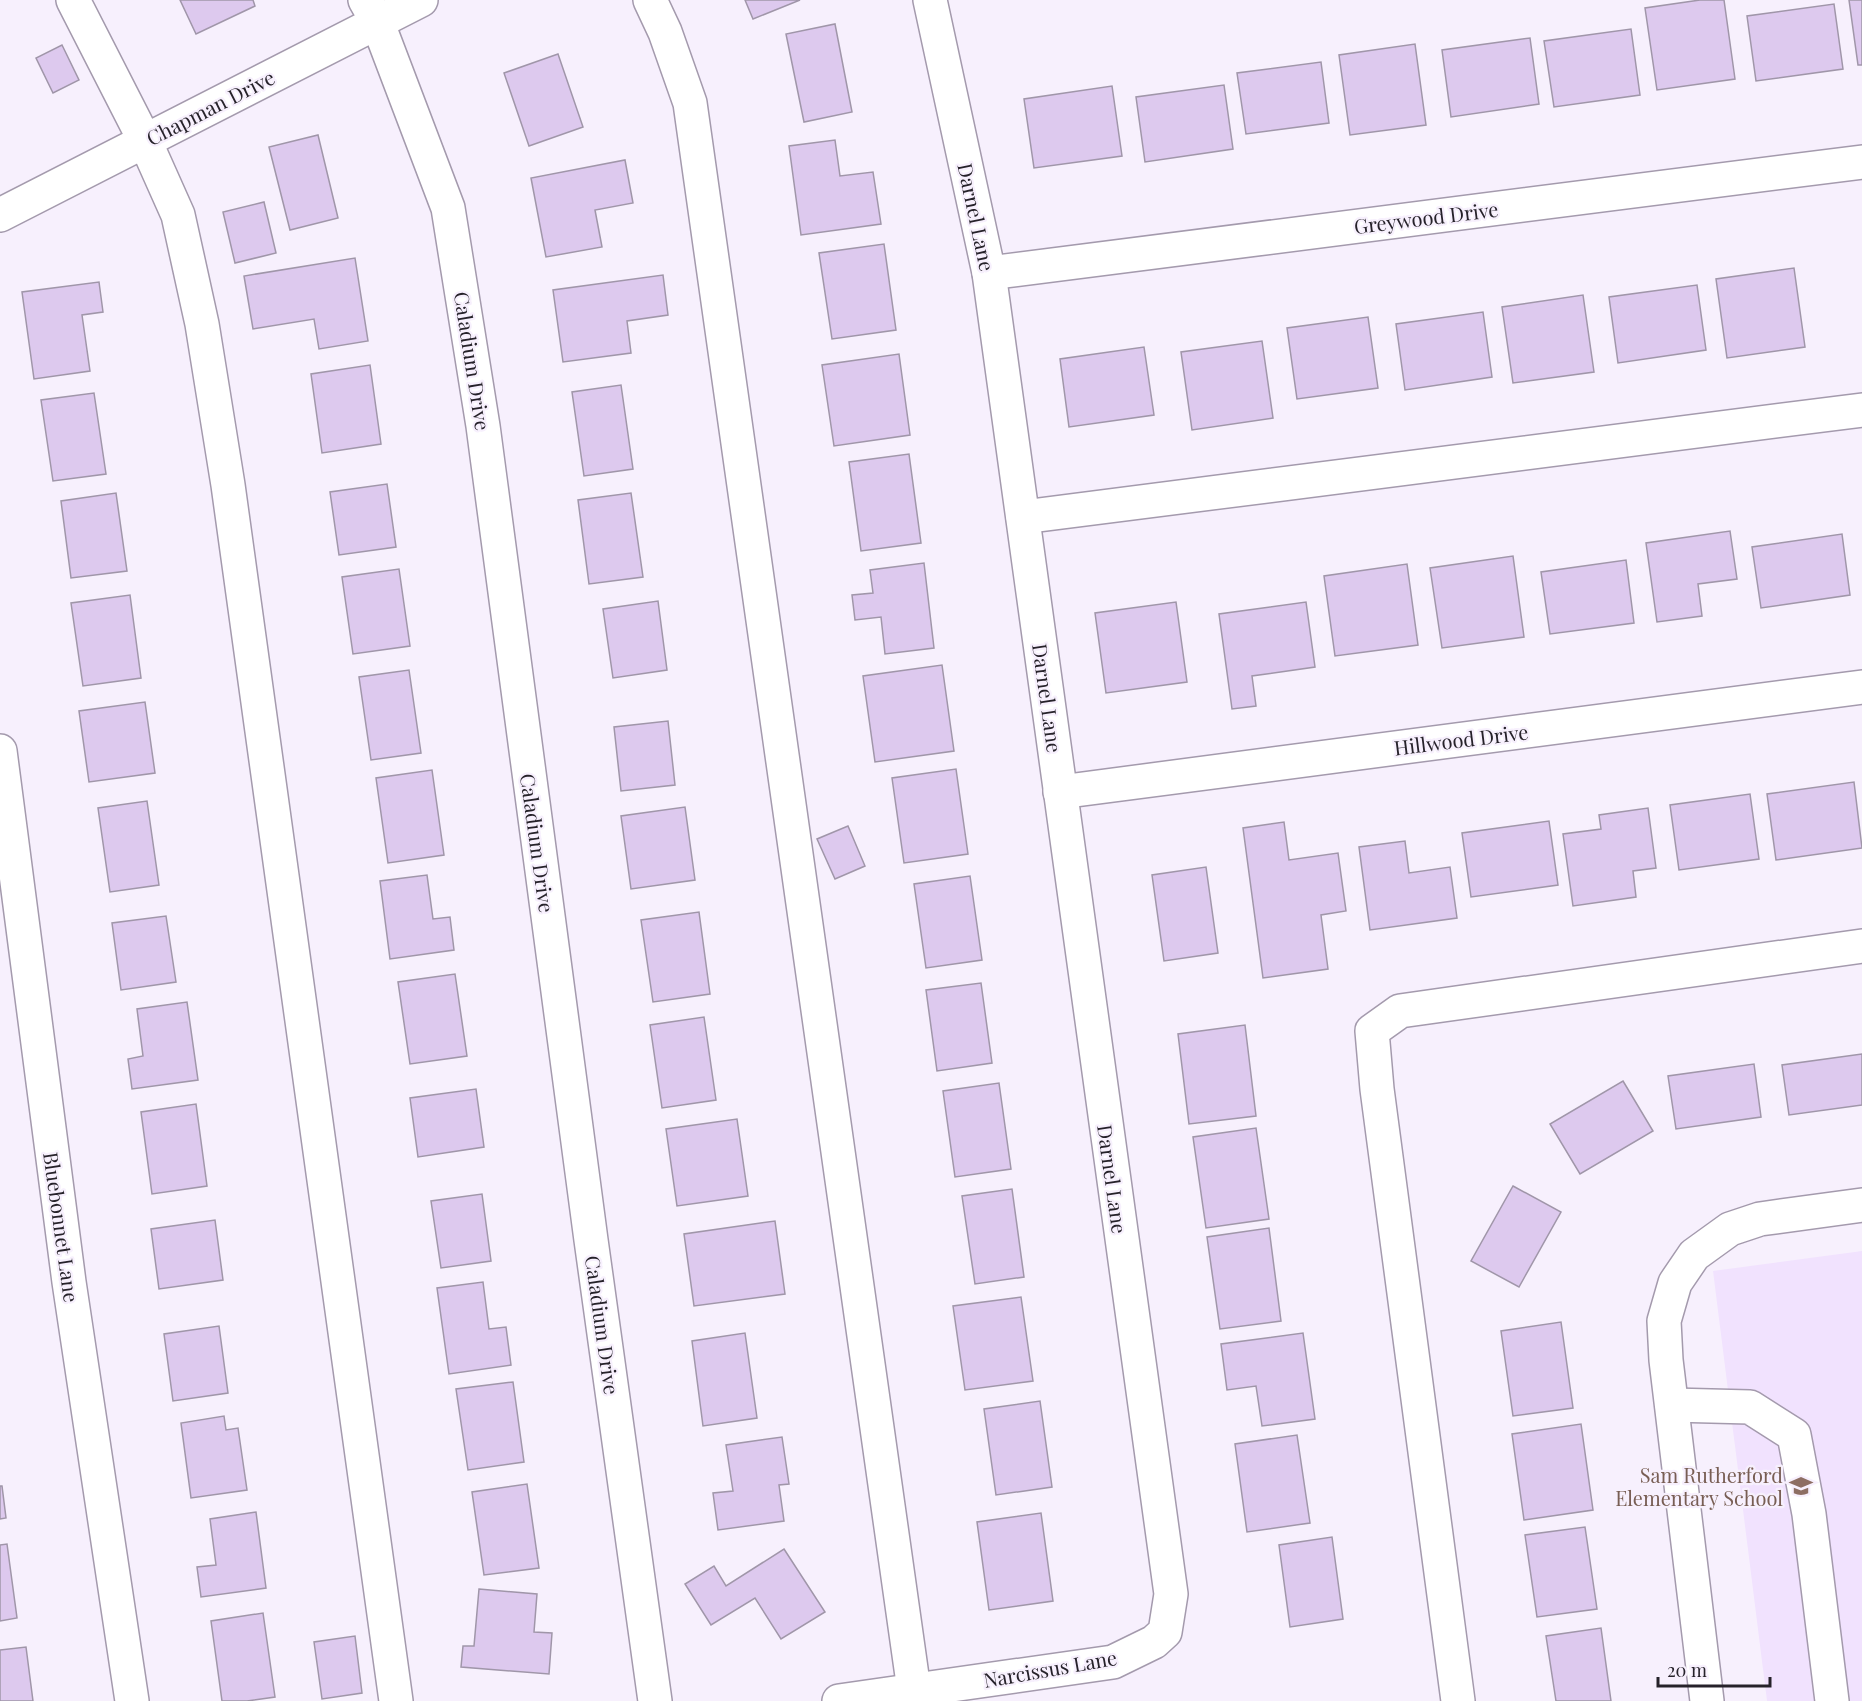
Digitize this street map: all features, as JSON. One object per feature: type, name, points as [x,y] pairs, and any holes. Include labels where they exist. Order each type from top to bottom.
[{"type":"street","points":[[73,0],[145,141],[178,215],[204,335],[228,485],[396,1701]]},
{"type":"street","name":"Chapman Drive","points":[[0,215],[145,141],[371,11],[421,0]]},
{"type":"street","points":[[650,0],[665,32],[690,103],[914,1690]]},
{"type":"street","name":"Darnel Lane","points":[[936,1],[989,273],[1143,1399]]},
{"type":"street","name":"Caladium Drive","points":[[371,11],[448,208],[483,426],[655,1701]]},
{"type":"street","name":"Greywood Drive","points":[[989,273],[1862,162]]},
{"type":"street","points":[[1023,518],[1862,410]]},
{"type":"street","name":"Hillwood Drive","points":[[1060,792],[1862,687]]},
{"type":"street","name":"Bluebonnet Lane","points":[[0,751],[69,1282],[132,1701]]},
{"type":"street","points":[[1458,1701],[1378,1101],[1372,1031],[1400,1011],[1862,946]]},
{"type":"street","points":[[1707,1701],[1664,1321],[1675,1283],[1694,1255],[1730,1229],[1760,1219],[1862,1205]]},
{"type":"street","name":"Narcissus Lane","points":[[840,1701],[1113,1662],[1154,1642],[1165,1632],[1171,1594],[1143,1399]]},
{"type":"street","points":[[1672,1405],[1750,1407],[1794,1435],[1809,1514],[1832,1701]]},
{"type":"shaded area","name":"Sam Rutherford Elementary School","points":[[1862,1251],[1862,1701],[1767,1701],[1713,1271]]},
{"type":"building","points":[[180,0],[253,0],[255,6],[196,34]]},
{"type":"building","points":[[745,0],[800,0],[753,19]]},
{"type":"building","points":[[1700,0],[1724,0],[1735,79],[1657,90],[1645,8]]},
{"type":"building","points":[[1849,0],[1862,0],[1862,65],[1858,65]]},
{"type":"building","points":[[1834,4],[1843,69],[1756,81],[1747,16]]},
{"type":"building","points":[[835,24],[852,112],[804,122],[786,34]]},
{"type":"building","points":[[1631,29],[1640,95],[1554,107],[1544,41]]},
{"type":"building","points":[[1530,38],[1539,104],[1451,117],[1442,50]]},
{"type":"building","points":[[1415,44],[1426,125],[1350,135],[1339,55]]},
{"type":"building","points":[[62,45],[79,80],[53,93],[36,58]]},
{"type":"building","points":[[558,54],[583,127],[529,146],[504,73]]},
{"type":"building","points":[[1321,62],[1329,123],[1246,134],[1237,73]]},
{"type":"building","points":[[1224,85],[1233,149],[1145,162],[1136,97]]},
{"type":"building","points":[[1112,86],[1122,156],[1034,168],[1024,99]]},
{"type":"building","points":[[318,135],[338,218],[290,230],[269,147]]},
{"type":"building","points":[[835,140],[840,176],[873,172],[881,224],[801,235],[789,146]]},
{"type":"building","points":[[625,160],[633,203],[595,210],[602,247],[546,257],[531,178]]},
{"type":"building","points":[[264,202],[276,253],[235,263],[223,212]]},
{"type":"building","points":[[884,244],[896,330],[832,339],[819,253]]},
{"type":"building","points":[[355,258],[368,341],[319,349],[314,319],[253,329],[244,276]]},
{"type":"building","points":[[1794,268],[1805,347],[1727,358],[1716,279]]},
{"type":"building","points":[[663,275],[668,315],[627,321],[631,353],[563,362],[553,290]]},
{"type":"building","points":[[99,282],[103,312],[82,315],[90,371],[34,379],[22,292]]},
{"type":"building","points":[[1697,285],[1706,350],[1618,363],[1609,297]]},
{"type":"building","points":[[1583,295],[1594,372],[1513,383],[1502,307]]},
{"type":"building","points":[[1483,312],[1492,377],[1405,390],[1396,324]]},
{"type":"building","points":[[1368,317],[1378,388],[1297,399],[1287,328]]},
{"type":"building","points":[[1262,341],[1273,418],[1192,430],[1181,352]]},
{"type":"building","points":[[1144,347],[1154,415],[1069,427],[1060,359]]},
{"type":"building","points":[[899,354],[910,435],[834,446],[822,365]]},
{"type":"building","points":[[370,365],[381,444],[322,453],[311,374]]},
{"type":"building","points":[[621,385],[633,469],[584,476],[572,392]]},
{"type":"building","points":[[94,393],[106,474],[53,481],[41,400]]},
{"type":"building","points":[[909,454],[921,543],[861,551],[849,462]]},
{"type":"building","points":[[387,484],[396,547],[339,555],[330,492]]},
{"type":"building","points":[[116,493],[127,571],[71,578],[61,501]]},
{"type":"building","points":[[631,493],[643,577],[589,584],[578,500]]},
{"type":"building","points":[[1730,531],[1737,579],[1698,584],[1702,616],[1657,622],[1646,543]]},
{"type":"building","points":[[1842,534],[1850,595],[1761,608],[1752,547]]},
{"type":"building","points":[[1513,556],[1524,637],[1442,648],[1430,568]]},
{"type":"building","points":[[1626,560],[1634,623],[1550,634],[1541,572]]},
{"type":"building","points":[[924,563],[934,648],[885,654],[881,617],[855,620],[852,595],[873,593],[870,570]]},
{"type":"building","points":[[1407,564],[1418,645],[1335,656],[1324,576]]},
{"type":"building","points":[[399,569],[410,646],[353,654],[342,577]]},
{"type":"building","points":[[130,595],[141,678],[83,686],[71,603]]},
{"type":"building","points":[[658,601],[667,670],[613,678],[603,609]]},
{"type":"building","points":[[1176,602],[1187,682],[1106,693],[1095,613]]},
{"type":"building","points":[[1306,602],[1315,667],[1252,676],[1256,706],[1232,709],[1219,614]]},
{"type":"building","points":[[942,665],[954,751],[875,762],[863,676]]},
{"type":"building","points":[[409,670],[421,753],[371,760],[359,677]]},
{"type":"building","points":[[145,702],[155,773],[89,782],[79,711]]},
{"type":"building","points":[[668,721],[675,785],[621,791],[614,727]]},
{"type":"building","points":[[956,769],[968,854],[904,863],[892,778]]},
{"type":"building","points":[[432,770],[444,855],[388,863],[376,778]]},
{"type":"building","points":[[1854,782],[1862,848],[1776,860],[1767,794]]},
{"type":"building","points":[[1750,794],[1759,859],[1679,870],[1670,805]]},
{"type":"building","points":[[147,801],[159,885],[110,892],[98,808]]},
{"type":"building","points":[[685,807],[695,880],[631,889],[621,816]]},
{"type":"building","points":[[1648,808],[1656,868],[1633,871],[1636,897],[1573,906],[1563,834],[1601,829],[1599,815]]},
{"type":"building","points":[[1549,821],[1558,885],[1471,897],[1462,833]]},
{"type":"building","points":[[1284,822],[1289,860],[1338,853],[1346,911],[1321,915],[1328,969],[1263,978],[1243,828]]},
{"type":"building","points":[[848,826],[865,866],[835,879],[817,839]]},
{"type":"building","points":[[1405,841],[1409,873],[1450,867],[1457,918],[1370,930],[1359,847]]},
{"type":"building","points":[[1206,867],[1218,953],[1164,961],[1152,875]]},
{"type":"building","points":[[427,875],[433,919],[450,917],[454,950],[390,959],[380,881]]},
{"type":"building","points":[[970,876],[982,960],[926,968],[914,884]]},
{"type":"building","points":[[699,912],[710,994],[653,1002],[641,920]]},
{"type":"building","points":[[166,916],[176,982],[121,990],[112,923]]},
{"type":"building","points":[[455,974],[467,1056],[410,1064],[398,982]]},
{"type":"building","points":[[981,983],[992,1063],[937,1071],[926,990]]},
{"type":"building","points":[[187,1002],[198,1080],[132,1089],[128,1059],[143,1056],[137,1009]]},
{"type":"building","points":[[704,1017],[716,1100],[662,1108],[650,1025]]},
{"type":"building","points":[[1245,1025],[1256,1116],[1189,1124],[1178,1034]]},
{"type":"building","points":[[1862,1054],[1862,1105],[1789,1115],[1782,1065]]},
{"type":"building","points":[[1754,1064],[1761,1117],[1676,1129],[1668,1076]]},
{"type":"building","points":[[1623,1081],[1653,1131],[1580,1174],[1550,1124]]},
{"type":"building","points":[[999,1083],[1011,1169],[955,1177],[943,1091]]},
{"type":"building","points":[[476,1089],[484,1147],[418,1157],[410,1098]]},
{"type":"building","points":[[196,1104],[207,1186],[152,1194],[141,1112]]},
{"type":"building","points":[[737,1119],[748,1196],[677,1206],[666,1129]]},
{"type":"building","points":[[1256,1128],[1269,1219],[1206,1228],[1193,1137]]},
{"type":"building","points":[[1513,1186],[1561,1212],[1519,1287],[1471,1261]]},
{"type":"building","points":[[1012,1189],[1024,1277],[975,1284],[962,1196]]},
{"type":"building","points":[[482,1194],[491,1261],[441,1268],[431,1201]]},
{"type":"building","points":[[215,1220],[223,1280],[159,1289],[151,1229]]},
{"type":"building","points":[[775,1221],[785,1294],[694,1306],[684,1234]]},
{"type":"building","points":[[1269,1228],[1281,1321],[1220,1329],[1207,1237]]},
{"type":"building","points":[[483,1282],[489,1329],[506,1327],[511,1365],[449,1374],[437,1288]]},
{"type":"building","points":[[1021,1297],[1033,1381],[965,1390],[953,1306]]},
{"type":"building","points":[[1561,1322],[1573,1408],[1513,1416],[1501,1331]]},
{"type":"building","points":[[219,1326],[228,1393],[173,1401],[164,1334]]},
{"type":"building","points":[[745,1333],[757,1418],[703,1426],[692,1341]]},
{"type":"building","points":[[1303,1333],[1315,1419],[1262,1426],[1256,1386],[1227,1390],[1221,1344]]},
{"type":"building","points":[[513,1382],[524,1462],[468,1470],[456,1389]]},
{"type":"building","points":[[1040,1401],[1052,1487],[996,1495],[984,1409]]},
{"type":"building","points":[[224,1416],[226,1430],[238,1428],[247,1490],[191,1498],[181,1423]]},
{"type":"building","points":[[1581,1424],[1593,1510],[1524,1520],[1512,1434]]},
{"type":"building","points":[[1297,1435],[1310,1523],[1247,1532],[1235,1444]]},
{"type":"building","points":[[782,1437],[789,1484],[779,1485],[784,1521],[718,1530],[713,1493],[733,1491],[726,1445]]},
{"type":"building","points":[[527,1484],[539,1568],[484,1575],[472,1492]]},
{"type":"building","points":[[0,1486],[2,1486],[6,1518],[0,1519]]},
{"type":"building","points":[[256,1512],[266,1588],[201,1597],[197,1567],[216,1565],[210,1519]]},
{"type":"building","points":[[1041,1513],[1053,1601],[989,1610],[977,1522]]},
{"type":"building","points":[[1585,1527],[1597,1609],[1537,1617],[1525,1535]]},
{"type":"building","points":[[1332,1537],[1343,1619],[1290,1627],[1279,1545]]},
{"type":"building","points":[[7,1544],[17,1618],[0,1621],[0,1545]]},
{"type":"building","points":[[784,1549],[825,1612],[781,1639],[755,1598],[711,1625],[685,1584],[714,1566],[726,1586]]},
{"type":"building","points":[[479,1589],[537,1594],[534,1632],[552,1633],[549,1674],[461,1667],[463,1646],[474,1646]]},
{"type":"building","points":[[263,1613],[275,1697],[247,1701],[222,1701],[211,1621]]},
{"type":"building","points":[[1601,1628],[1611,1701],[1556,1701],[1546,1636]]},
{"type":"building","points":[[355,1636],[362,1693],[322,1699],[314,1642]]},
{"type":"building","points":[[26,1647],[33,1701],[0,1701],[0,1650]]},
{"type":"place","name":"Sam Rutherford Elementary School","points":[[1801,1486]]}]
